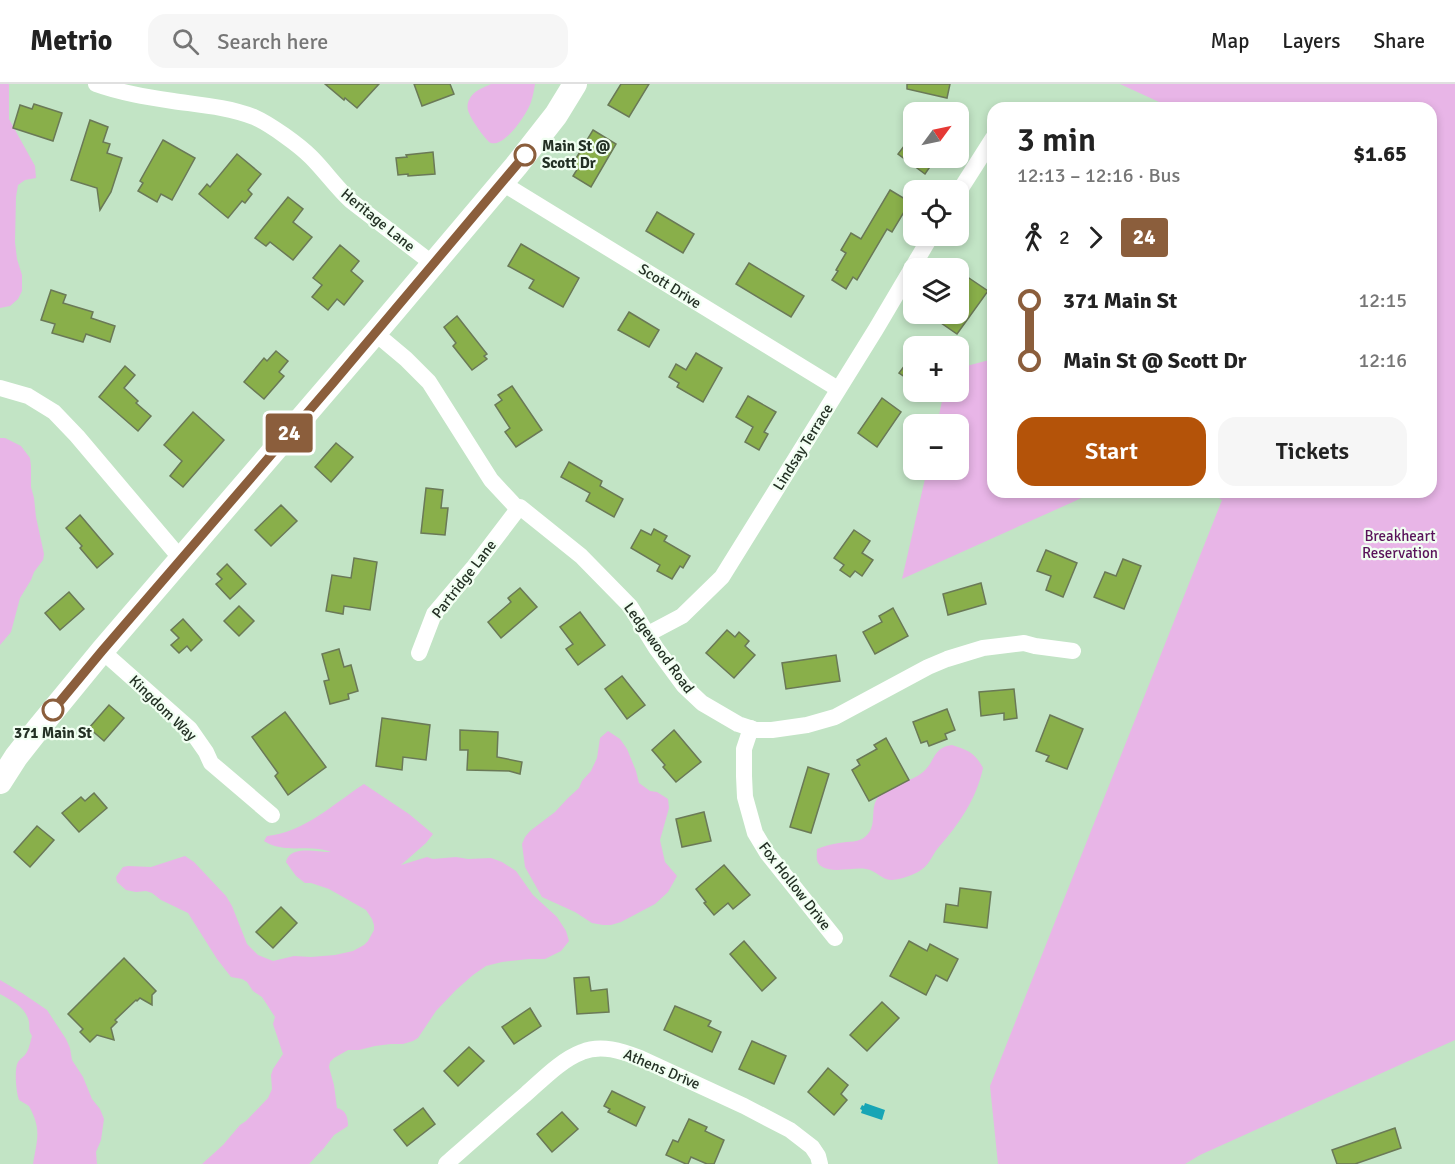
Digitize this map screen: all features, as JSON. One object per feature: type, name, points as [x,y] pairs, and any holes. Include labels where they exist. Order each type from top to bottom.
[{"type":"main road","points":[[0,782],[16,757],[102,651],[502,183],[537,140],[575,84]]},
{"type":"street","name":"Heritage Lane","points":[[96,84],[114,90],[218,106],[255,117],[309,155],[351,201],[433,264]]},
{"type":"street","points":[[966,180],[987,147]]},
{"type":"street","name":"Scott Drive","points":[[502,183],[838,389]]},
{"type":"street","name":"Lindsay Terrace","points":[[648,634],[682,616],[722,577],[925,246]]},
{"type":"street","name":"Ledgewood Road","points":[[375,333],[429,382],[491,480],[519,509],[520,507],[581,556],[630,606],[656,648],[684,686],[702,703],[738,724],[756,730],[772,730],[807,725],[835,717],[928,667],[983,648],[1024,643],[1074,651]]},
{"type":"street","points":[[0,388],[28,396],[54,412],[182,560]]},
{"type":"street","name":"Partridge Lane","points":[[419,653],[434,614],[519,509]]},
{"type":"street","name":"Kingdom Way","points":[[102,651],[190,729],[211,763],[272,815]]},
{"type":"street","name":"Fox Hollow Drive","points":[[751,728],[744,749],[744,776],[745,796],[755,833],[767,853],[835,938]]},
{"type":"street","name":"Athens Drive","points":[[446,1164],[566,1060],[582,1052],[596,1049],[626,1052],[766,1117],[809,1143],[816,1151],[820,1164]]},
{"type":"green space","points":[[0,84],[9,84],[9,119],[35,166],[36,178],[25,180],[18,185],[16,197],[15,242],[22,275],[22,291],[18,299],[10,306],[0,308]]},
{"type":"green space","points":[[491,84],[535,84],[531,102],[525,114],[509,135],[497,143],[491,143],[486,138],[468,111],[468,102],[473,94]]},
{"type":"green space","name":"Breakheart Reservation","points":[[1120,84],[1455,84],[1455,1040],[1200,1155],[1185,1164],[998,1164],[990,1086],[1222,500],[1219,498],[1437,498],[1437,102],[1159,102]]},
{"type":"green space","points":[[987,361],[987,498],[1082,498],[902,579],[925,480],[969,480],[969,414],[939,414],[942,402],[969,402],[969,365]]},
{"type":"green space","points":[[0,438],[21,446],[30,458],[31,487],[44,554],[43,560],[20,598],[11,632],[0,645]]},
{"type":"green space","points":[[608,731],[620,739],[627,749],[639,783],[668,799],[669,808],[660,840],[665,862],[677,876],[668,892],[655,904],[621,922],[603,925],[592,923],[575,912],[542,897],[525,867],[522,844],[530,831],[555,812],[579,788],[597,758],[600,738]]},
{"type":"green space","points":[[952,745],[970,753],[983,768],[976,791],[966,811],[925,867],[908,876],[891,880],[870,870],[831,870],[819,864],[817,849],[863,838],[872,827],[875,802],[878,797],[888,789],[918,776],[927,768],[937,752]]},
{"type":"green space","points":[[364,784],[409,814],[433,834],[401,865],[427,857],[433,859],[491,858],[502,862],[516,871],[533,895],[557,917],[569,941],[561,951],[545,959],[502,962],[486,966],[456,990],[436,1011],[418,1038],[413,1041],[348,1050],[334,1058],[329,1067],[337,1108],[346,1114],[348,1126],[334,1135],[309,1164],[202,1164],[268,1098],[272,1089],[273,1069],[283,1054],[273,1024],[275,1017],[262,997],[253,991],[247,982],[231,977],[188,913],[152,893],[126,890],[117,882],[116,877],[123,867],[151,867],[185,856],[194,862],[226,896],[247,944],[258,955],[273,961],[294,956],[335,955],[353,951],[368,941],[374,930],[372,919],[366,910],[329,889],[305,883],[296,876],[286,862],[289,856],[299,851],[331,852],[314,848],[281,847],[264,841],[267,836],[294,829],[306,823]]},
{"type":"green space","points":[[0,980],[47,1010],[66,1039],[72,1060],[104,1119],[101,1140],[96,1152],[97,1164],[33,1164],[37,1141],[36,1122],[29,1106],[19,1100],[16,1086],[17,1065],[26,1053],[32,1036],[25,1012],[0,994]]},
{"type":"water","points":[[865,1103],[885,1110],[882,1120],[861,1113],[860,1109]]},
{"type":"building","points":[[325,84],[379,84],[357,108]]},
{"type":"building","points":[[414,84],[450,84],[454,94],[422,106]]},
{"type":"building","points":[[621,84],[649,84],[629,117],[608,105]]},
{"type":"building","points":[[907,84],[950,84],[947,98],[907,89]]},
{"type":"building","points":[[34,104],[62,113],[53,141],[13,128],[20,105],[32,109]]},
{"type":"building","points":[[90,120],[108,127],[103,142],[110,144],[107,153],[122,158],[111,192],[100,210],[97,188],[71,180]]},
{"type":"building","points":[[593,130],[616,144],[591,187],[573,176],[578,168],[572,165]]},
{"type":"building","points":[[163,140],[195,158],[172,200],[161,194],[157,202],[138,191],[143,183],[140,181]]},
{"type":"building","points":[[903,147],[903,158],[898,154]]},
{"type":"building","points":[[433,152],[435,174],[398,175],[396,158]]},
{"type":"building","points":[[237,154],[261,174],[248,190],[252,194],[245,203],[242,201],[228,218],[199,194],[207,184],[210,187]]},
{"type":"building","points":[[917,168],[929,168],[925,174]]},
{"type":"building","points":[[890,190],[903,198],[903,214],[892,232],[887,229],[857,280],[853,277],[846,289],[832,280],[846,253],[841,250],[851,233],[861,239]]},
{"type":"building","points":[[288,197],[303,209],[293,222],[312,237],[293,260],[270,242],[266,246],[255,238]]},
{"type":"building","points":[[657,212],[694,234],[683,253],[646,231]]},
{"type":"building","points":[[521,244],[579,278],[563,307],[529,288],[534,280],[508,266]]},
{"type":"building","points":[[340,245],[359,261],[351,271],[363,281],[344,305],[337,299],[328,310],[312,297],[322,285],[313,278]]},
{"type":"building","points":[[749,263],[804,296],[791,317],[736,284]]},
{"type":"building","points":[[969,278],[987,292],[969,317]]},
{"type":"building","points":[[51,290],[66,295],[63,303],[93,312],[91,318],[115,326],[110,342],[86,334],[83,342],[52,333],[55,324],[41,320]]},
{"type":"building","points":[[629,312],[659,330],[649,347],[618,330]]},
{"type":"building","points":[[457,316],[487,354],[484,356],[487,359],[472,370],[453,346],[456,343],[444,327]]},
{"type":"building","points":[[942,324],[964,324],[957,334]]},
{"type":"building","points":[[276,351],[288,361],[279,372],[284,376],[264,399],[244,382],[264,358],[267,361]]},
{"type":"building","points":[[696,353],[722,368],[703,402],[677,387],[679,383],[669,377],[676,364],[686,370]]},
{"type":"building","points":[[125,366],[135,375],[124,388],[151,416],[138,431],[99,397]]},
{"type":"building","points":[[512,386],[542,430],[516,447],[505,432],[510,428],[495,405],[502,400],[498,395]]},
{"type":"building","points":[[748,396],[776,412],[764,432],[768,434],[759,450],[745,442],[753,427],[736,417]]},
{"type":"building","points":[[882,398],[901,412],[877,447],[858,433]]},
{"type":"building","points":[[193,412],[224,440],[183,487],[170,476],[182,461],[164,445]]},
{"type":"building","points":[[336,443],[353,457],[331,482],[315,467]]},
{"type":"building","points":[[569,462],[602,481],[600,486],[623,499],[614,517],[586,501],[590,493],[561,477]]},
{"type":"building","points":[[426,488],[443,490],[441,508],[448,508],[445,535],[421,533]]},
{"type":"building","points":[[281,505],[297,521],[271,546],[255,530]]},
{"type":"building","points":[[80,515],[113,554],[97,568],[66,528]]},
{"type":"building","points":[[654,529],[667,536],[664,541],[690,556],[683,568],[680,566],[672,579],[657,571],[660,565],[631,548],[641,530],[651,535]]},
{"type":"building","points":[[854,530],[870,541],[862,553],[873,560],[862,576],[855,571],[850,577],[840,570],[844,565],[834,558]]},
{"type":"building","points":[[1046,550],[1077,563],[1063,597],[1046,590],[1051,576],[1037,571]]},
{"type":"building","points":[[354,558],[377,562],[370,610],[344,606],[343,614],[326,611],[332,575],[351,578]]},
{"type":"building","points":[[1123,559],[1141,566],[1124,609],[1094,597],[1105,572],[1116,576]]},
{"type":"building","points":[[227,564],[246,584],[230,599],[216,584],[222,579],[217,574]]},
{"type":"building","points":[[981,583],[986,604],[948,615],[943,594]]},
{"type":"building","points":[[520,588],[537,607],[501,638],[488,622],[511,602],[508,598]]},
{"type":"building","points":[[69,592],[84,609],[60,630],[45,613]]},
{"type":"building","points":[[239,606],[254,621],[239,636],[224,621]]},
{"type":"building","points":[[893,608],[908,636],[875,654],[863,632],[882,622],[879,616]]},
{"type":"building","points":[[580,612],[605,645],[578,665],[566,649],[573,644],[560,627]]},
{"type":"building","points":[[183,619],[202,640],[191,651],[187,646],[179,653],[171,645],[179,638],[171,630]]},
{"type":"building","points":[[727,630],[735,637],[739,632],[749,641],[745,646],[755,655],[734,678],[706,653]]},
{"type":"building","points":[[339,649],[344,667],[351,665],[358,691],[348,694],[349,699],[330,704],[324,681],[329,680],[322,654]]},
{"type":"building","points":[[836,655],[840,681],[786,689],[782,663]]},
{"type":"building","points":[[622,676],[645,705],[627,719],[605,689]]},
{"type":"building","points":[[1014,689],[1017,718],[1004,720],[1004,713],[981,716],[979,692]]},
{"type":"building","points":[[109,705],[124,718],[104,741],[89,728]]},
{"type":"building","points":[[947,709],[955,730],[945,734],[947,739],[929,746],[927,741],[921,743],[913,722]]},
{"type":"building","points":[[285,712],[326,767],[288,795],[275,776],[278,773],[252,737]]},
{"type":"building","points":[[1050,715],[1083,729],[1067,769],[1046,761],[1049,756],[1036,751]]},
{"type":"building","points":[[382,718],[430,725],[426,760],[403,757],[402,770],[376,766]]},
{"type":"building","points":[[460,730],[498,732],[497,757],[522,762],[520,774],[509,771],[467,770],[468,750],[460,750]]},
{"type":"building","points":[[674,730],[701,762],[676,782],[652,750]]},
{"type":"building","points":[[886,738],[909,780],[869,801],[852,770],[860,765],[857,760],[877,749],[874,745]]},
{"type":"building","points":[[808,767],[829,774],[811,833],[790,827]]},
{"type":"building","points":[[94,793],[107,808],[79,832],[62,813],[81,797],[85,801]]},
{"type":"building","points":[[704,812],[711,841],[682,847],[676,819]]},
{"type":"building","points":[[37,826],[54,840],[30,867],[14,852]]},
{"type":"building","points":[[724,865],[750,895],[733,909],[728,903],[714,915],[696,889]]},
{"type":"building","points":[[960,888],[991,892],[987,928],[944,922],[946,904],[958,906]]},
{"type":"building","points":[[281,907],[297,923],[273,948],[256,932]]},
{"type":"building","points":[[744,941],[776,978],[762,991],[730,954]]},
{"type":"building","points":[[909,941],[927,951],[930,944],[958,959],[947,981],[936,975],[926,995],[890,976]]},
{"type":"building","points":[[124,958],[156,991],[152,995],[152,1005],[140,998],[136,1000],[115,1020],[117,1022],[111,1028],[114,1040],[97,1035],[90,1042],[80,1032],[83,1029],[68,1014]]},
{"type":"building","points":[[589,977],[591,991],[607,989],[609,1012],[577,1014],[574,978]]},
{"type":"building","points":[[882,1002],[899,1018],[867,1051],[850,1035]]},
{"type":"building","points":[[675,1006],[711,1021],[708,1026],[721,1032],[712,1052],[664,1030]]},
{"type":"building","points":[[530,1008],[541,1026],[514,1044],[502,1027]]},
{"type":"building","points":[[752,1041],[786,1056],[774,1084],[739,1069]]},
{"type":"building","points":[[469,1047],[484,1061],[458,1086],[444,1071]]},
{"type":"building","points":[[828,1068],[848,1085],[841,1094],[847,1100],[834,1115],[808,1092]]},
{"type":"building","points":[[612,1091],[645,1107],[636,1126],[608,1112],[610,1109],[604,1106]]},
{"type":"building","points":[[423,1108],[435,1124],[407,1146],[394,1130]]},
{"type":"building","points":[[562,1112],[578,1129],[552,1152],[537,1134]]},
{"type":"building","points":[[689,1119],[707,1127],[705,1131],[724,1140],[714,1164],[707,1164],[691,1157],[686,1164],[666,1155],[673,1140],[678,1142]]},
{"type":"building","points":[[1395,1128],[1401,1148],[1355,1164],[1337,1164],[1332,1150]]},
{"type":"bus line","name":"24","points":[[53,710],[525,155]]},
{"type":"place","name":"Main St @ Scott Dr","points":[[525,155]]},
{"type":"place","name":"371 Main St","points":[[53,710]]}]
